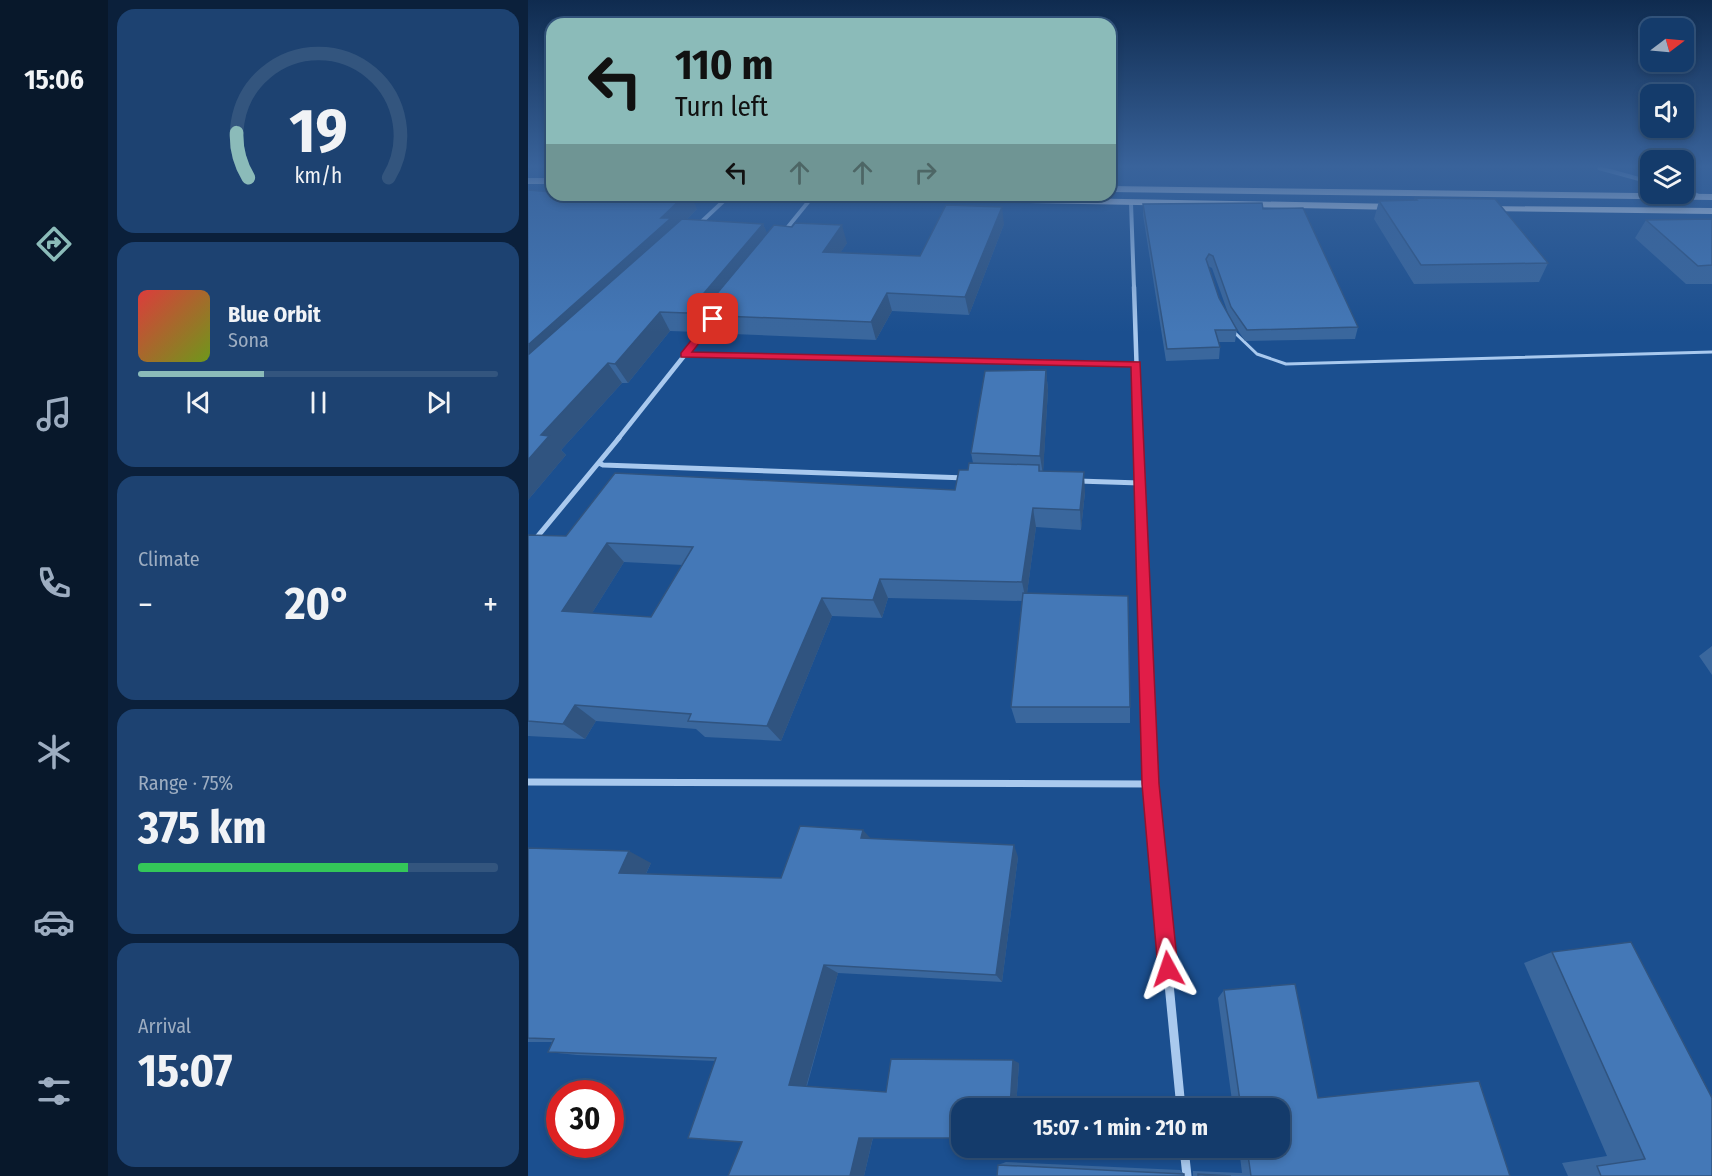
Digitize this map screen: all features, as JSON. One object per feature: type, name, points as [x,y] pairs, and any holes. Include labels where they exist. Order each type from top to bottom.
[{"type":"street","points":[[696,227],[700,223]]},
{"type":"street","points":[[777,240],[791,223]]},
{"type":"street","points":[[1132,223],[1150,784],[1180,1098]]},
{"type":"street","points":[[528,548],[600,463],[713,319]]},
{"type":"street","points":[[685,355],[1136,364]]},
{"type":"street","points":[[600,463],[603,465],[969,478]]},
{"type":"street","points":[[1072,481],[1140,483]]},
{"type":"street","points":[[528,782],[1150,784]]},
{"type":"street","points":[[1185,1158],[1187,1176]]},
{"type":"lane","points":[[1233,331],[1246,348],[1263,359],[1286,364],[1712,352]]},
{"type":"building","points":[[528,223],[666,223],[528,345]]},
{"type":"building","points":[[678,223],[763,224],[687,313],[660,312],[615,364],[608,363],[541,435],[549,436],[528,460],[528,355]]},
{"type":"building","points":[[795,223],[842,225],[823,252],[920,256],[937,223],[995,223],[965,297],[887,293],[871,322],[699,315],[774,225],[792,227]]},
{"type":"building","points":[[1146,223],[1310,223],[1358,327],[1247,330],[1231,307],[1213,256],[1209,254],[1206,259],[1219,298],[1237,330],[1215,330],[1220,347],[1167,349]]},
{"type":"building","points":[[1393,223],[1515,223],[1548,263],[1421,265]]},
{"type":"building","points":[[1649,223],[1712,223],[1712,265],[1698,266]]},
{"type":"building","points":[[1046,370],[1040,456],[971,453],[985,371]]},
{"type":"building","points":[[969,463],[1039,465],[1039,471],[1084,472],[1080,510],[1033,508],[1022,582],[880,579],[873,600],[822,598],[767,726],[688,721],[691,714],[575,705],[563,724],[528,721],[528,535],[566,536],[615,473],[955,490],[959,470],[968,470]],"holes":[[[607,543],[693,547],[651,617],[562,611]]]},
{"type":"building","points":[[1023,593],[1128,596],[1130,707],[1011,707]]},
{"type":"building","points":[[800,826],[863,830],[861,838],[1014,845],[996,975],[824,965],[789,1085],[886,1092],[891,1059],[1013,1060],[1011,1098],[951,1098],[951,1138],[859,1138],[850,1176],[728,1176],[742,1142],[688,1138],[716,1058],[548,1052],[554,1039],[528,1038],[528,848],[629,851],[619,873],[781,878]]},
{"type":"building","points":[[1631,942],[1712,1098],[1712,1176],[1601,1176],[1597,1166],[1645,1159],[1552,952]]},
{"type":"building","points":[[1295,984],[1318,1098],[1479,1081],[1510,1176],[1251,1176],[1248,1158],[1290,1158],[1290,1098],[1240,1098],[1224,990]]},
{"type":"building","points":[[998,1165],[1184,1174],[1184,1176],[997,1176]]},
{"type":"building","points":[[1198,1174],[1231,1176],[1198,1176]]},
{"type":"route","points":[[713,319],[685,355],[1136,364],[1150,784],[1168,969]]}]
